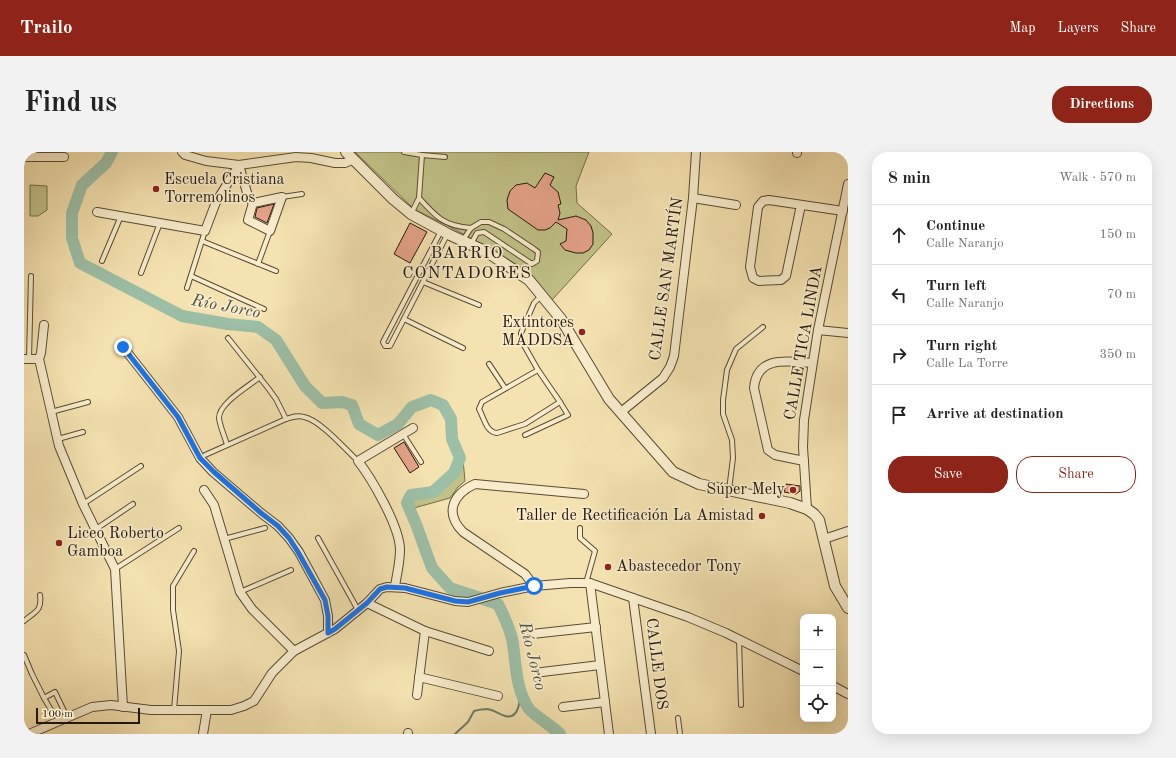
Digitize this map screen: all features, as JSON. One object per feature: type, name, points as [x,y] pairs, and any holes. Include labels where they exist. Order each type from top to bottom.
[{"type":"street","points":[[182,152],[185,155],[206,161],[238,164],[296,157],[345,163],[350,155],[393,199],[411,214],[444,233],[487,252],[529,280],[561,319],[610,399],[673,472],[699,484],[790,503],[807,509],[814,514],[819,520],[835,586],[848,608]]},
{"type":"street","name":"CALLE SAN MARTÍN","points":[[621,412],[663,378],[670,367],[674,356],[693,198],[696,152]]},
{"type":"street","points":[[24,157],[64,157]]},
{"type":"street","points":[[238,164],[248,196],[253,203]]},
{"type":"street","points":[[98,212],[205,231],[216,202],[238,164]]},
{"type":"street","name":"CALLE TICA LINDA","points":[[807,509],[804,461],[804,420],[818,330],[848,184]]},
{"type":"street","points":[[253,203],[282,197]]},
{"type":"street","points":[[253,203],[248,220],[270,231],[282,197]]},
{"type":"street","points":[[693,198],[736,205]]},
{"type":"street","points":[[801,205],[786,276],[781,280],[759,280],[753,278],[750,267],[758,207],[763,201],[769,200],[843,211]]},
{"type":"street","points":[[44,325],[42,353],[38,359],[59,446],[83,504],[116,569],[123,707]]},
{"type":"street","points":[[818,330],[848,333]]},
{"type":"street","points":[[123,347],[178,417],[200,458],[209,468],[278,526],[289,538],[325,600],[328,616],[328,633]]},
{"type":"street","points":[[26,359],[38,359]]},
{"type":"street","points":[[804,461],[775,455],[768,450],[754,384],[757,374],[762,368],[775,362],[782,360],[812,363]]},
{"type":"street","points":[[395,586],[400,560],[399,540],[395,527],[376,488],[358,461],[413,428]]},
{"type":"street","points":[[534,586],[525,574],[463,532],[456,525],[452,516],[454,501],[465,488],[475,484],[584,494]]},
{"type":"street","points":[[204,490],[214,505],[240,592],[252,609],[294,651]]},
{"type":"street","points":[[824,539],[848,531]]},
{"type":"street","points":[[588,583],[596,627],[609,734]]},
{"type":"street","points":[[29,734],[42,731],[65,713],[92,707],[111,705],[151,710],[231,710],[244,706],[254,701],[272,673],[294,651],[328,633],[367,603],[380,589],[395,586],[455,601],[468,602],[500,593],[534,586],[588,583],[688,617],[739,639],[800,670]]},
{"type":"street","name":"CALLE DOS","points":[[634,598],[651,734]]},
{"type":"street","points":[[367,603],[425,631],[489,651]]},
{"type":"street","points":[[532,634],[596,627]]},
{"type":"street","points":[[417,696],[425,631]]},
{"type":"street","points":[[542,672],[600,665]]},
{"type":"street","points":[[419,677],[498,696]]},
{"type":"street","points":[[836,688],[848,694]]},
{"type":"street","points":[[563,707],[605,702]]},
{"type":"street","points":[[203,734],[207,710]]},
{"type":"lane","points":[[404,152],[445,157]]},
{"type":"lane","points":[[411,214],[419,198],[422,155]]},
{"type":"lane","points":[[282,197],[302,194]]},
{"type":"lane","points":[[419,198],[434,215],[448,223],[459,227],[471,228],[481,222],[489,222],[504,229],[534,248],[538,252],[538,257],[537,261],[532,264],[484,232],[477,233],[466,243]]},
{"type":"lane","points":[[102,261],[121,216]]},
{"type":"lane","points":[[141,273],[160,223]]},
{"type":"lane","points":[[466,243],[471,228]]},
{"type":"lane","points":[[187,288],[205,231]]},
{"type":"lane","points":[[258,264],[270,231]]},
{"type":"lane","points":[[444,233],[423,282],[390,346],[385,346],[383,342],[444,233]]},
{"type":"lane","points":[[202,241],[276,271]]},
{"type":"lane","points":[[26,359],[31,276]]},
{"type":"lane","points":[[191,276],[264,309]]},
{"type":"lane","points":[[423,282],[479,305]]},
{"type":"lane","points":[[525,435],[568,415],[538,370],[520,337],[534,303],[542,295]]},
{"type":"lane","points":[[404,319],[463,348]]},
{"type":"lane","points":[[729,490],[733,458],[732,440],[723,414],[726,370],[736,350],[763,327]]},
{"type":"lane","points":[[228,338],[276,399],[286,419]]},
{"type":"lane","points":[[489,364],[505,388]]},
{"type":"lane","points":[[538,370],[482,402],[480,409],[489,430],[492,433],[497,434],[525,424],[560,402]]},
{"type":"lane","points":[[227,445],[219,419],[222,408],[228,401],[260,377]]},
{"type":"lane","points":[[51,412],[88,402]]},
{"type":"lane","points":[[205,455],[293,416],[304,417],[317,422],[358,461]]},
{"type":"lane","points":[[57,439],[83,432]]},
{"type":"lane","points":[[403,434],[421,462]]},
{"type":"lane","points":[[83,504],[141,466]]},
{"type":"lane","points":[[95,529],[133,504]]},
{"type":"lane","points":[[116,569],[179,528]]},
{"type":"lane","points":[[224,539],[265,528]]},
{"type":"lane","points":[[580,528],[580,538],[594,549],[596,554],[588,583]]},
{"type":"lane","points":[[318,538],[358,610]]},
{"type":"lane","points":[[174,710],[179,651],[173,610],[173,586],[194,551]]},
{"type":"lane","points":[[240,592],[291,570]]},
{"type":"lane","points":[[24,621],[40,608],[40,594]]},
{"type":"lane","points":[[739,639],[741,705]]},
{"type":"lane","points":[[24,655],[44,698],[54,715],[65,713],[55,692],[44,698]]},
{"type":"lane","points":[[678,718],[680,734]]},
{"type":"green space","points":[[355,152],[589,152],[576,186],[577,203],[612,234],[552,300],[535,280],[521,267],[458,231],[414,209]]},
{"type":"green space","points":[[30,185],[47,186],[47,210],[38,216],[30,216]]},
{"type":"green space","points":[[463,459],[465,481],[458,487],[450,498],[414,508],[412,499],[414,497],[434,494],[456,474]]},
{"type":"building","points":[[545,173],[554,177],[550,185],[558,192],[561,204],[558,205],[560,213],[558,220],[576,216],[586,220],[591,226],[593,233],[593,244],[589,250],[583,253],[576,253],[565,250],[560,244],[566,241],[567,229],[556,222],[550,228],[538,230],[508,209],[507,200],[510,191],[516,185],[527,183],[535,188]]},
{"type":"building","points":[[274,204],[267,223],[255,217],[257,208]]},
{"type":"building","points":[[410,223],[427,232],[410,263],[394,254]]},
{"type":"building","points":[[404,442],[419,467],[410,473],[394,448]]},
{"type":"building","name":"Súper Mely","points":[[786,484],[800,486],[800,491],[796,494],[784,492]]},
{"type":"waterway","name":"Río Jorco","points":[[112,152],[106,163],[82,185],[72,213],[72,238],[80,263],[182,316],[228,324],[258,327],[276,340],[305,386],[322,403],[342,402],[352,405],[359,424],[378,435],[398,424],[412,407],[431,400],[443,405],[451,419],[452,439],[460,458],[454,473],[433,492],[411,495],[407,503],[432,568],[450,588],[498,604],[511,633],[521,694],[531,712],[560,734]]},
{"type":"waterway","points":[[455,734],[468,722],[474,711],[487,709],[505,716],[514,715],[518,708],[520,690]]},
{"type":"place","name":"Escuela Cristiana Torremolinos","points":[[156,189]]},
{"type":"place","name":"Extintores MADDSA","points":[[582,332]]},
{"type":"place","name":"Súper Mely","points":[[793,490]]},
{"type":"place","name":"Taller de Rectificación La Amistad","points":[[762,516]]},
{"type":"place","name":"Liceo Roberto Gamboa","points":[[59,543]]},
{"type":"place","name":"Abastecedor Tony","points":[[608,567]]},
{"type":"district","name":"BARRIO CONTADORES","points":[[467,263]]},
{"type":"route","points":[[123,347],[178,417],[200,458],[261,513],[278,526],[289,538],[325,600],[328,616],[328,633],[367,603],[380,589],[387,587],[395,586],[441,598],[468,602],[500,593],[534,586]]}]
